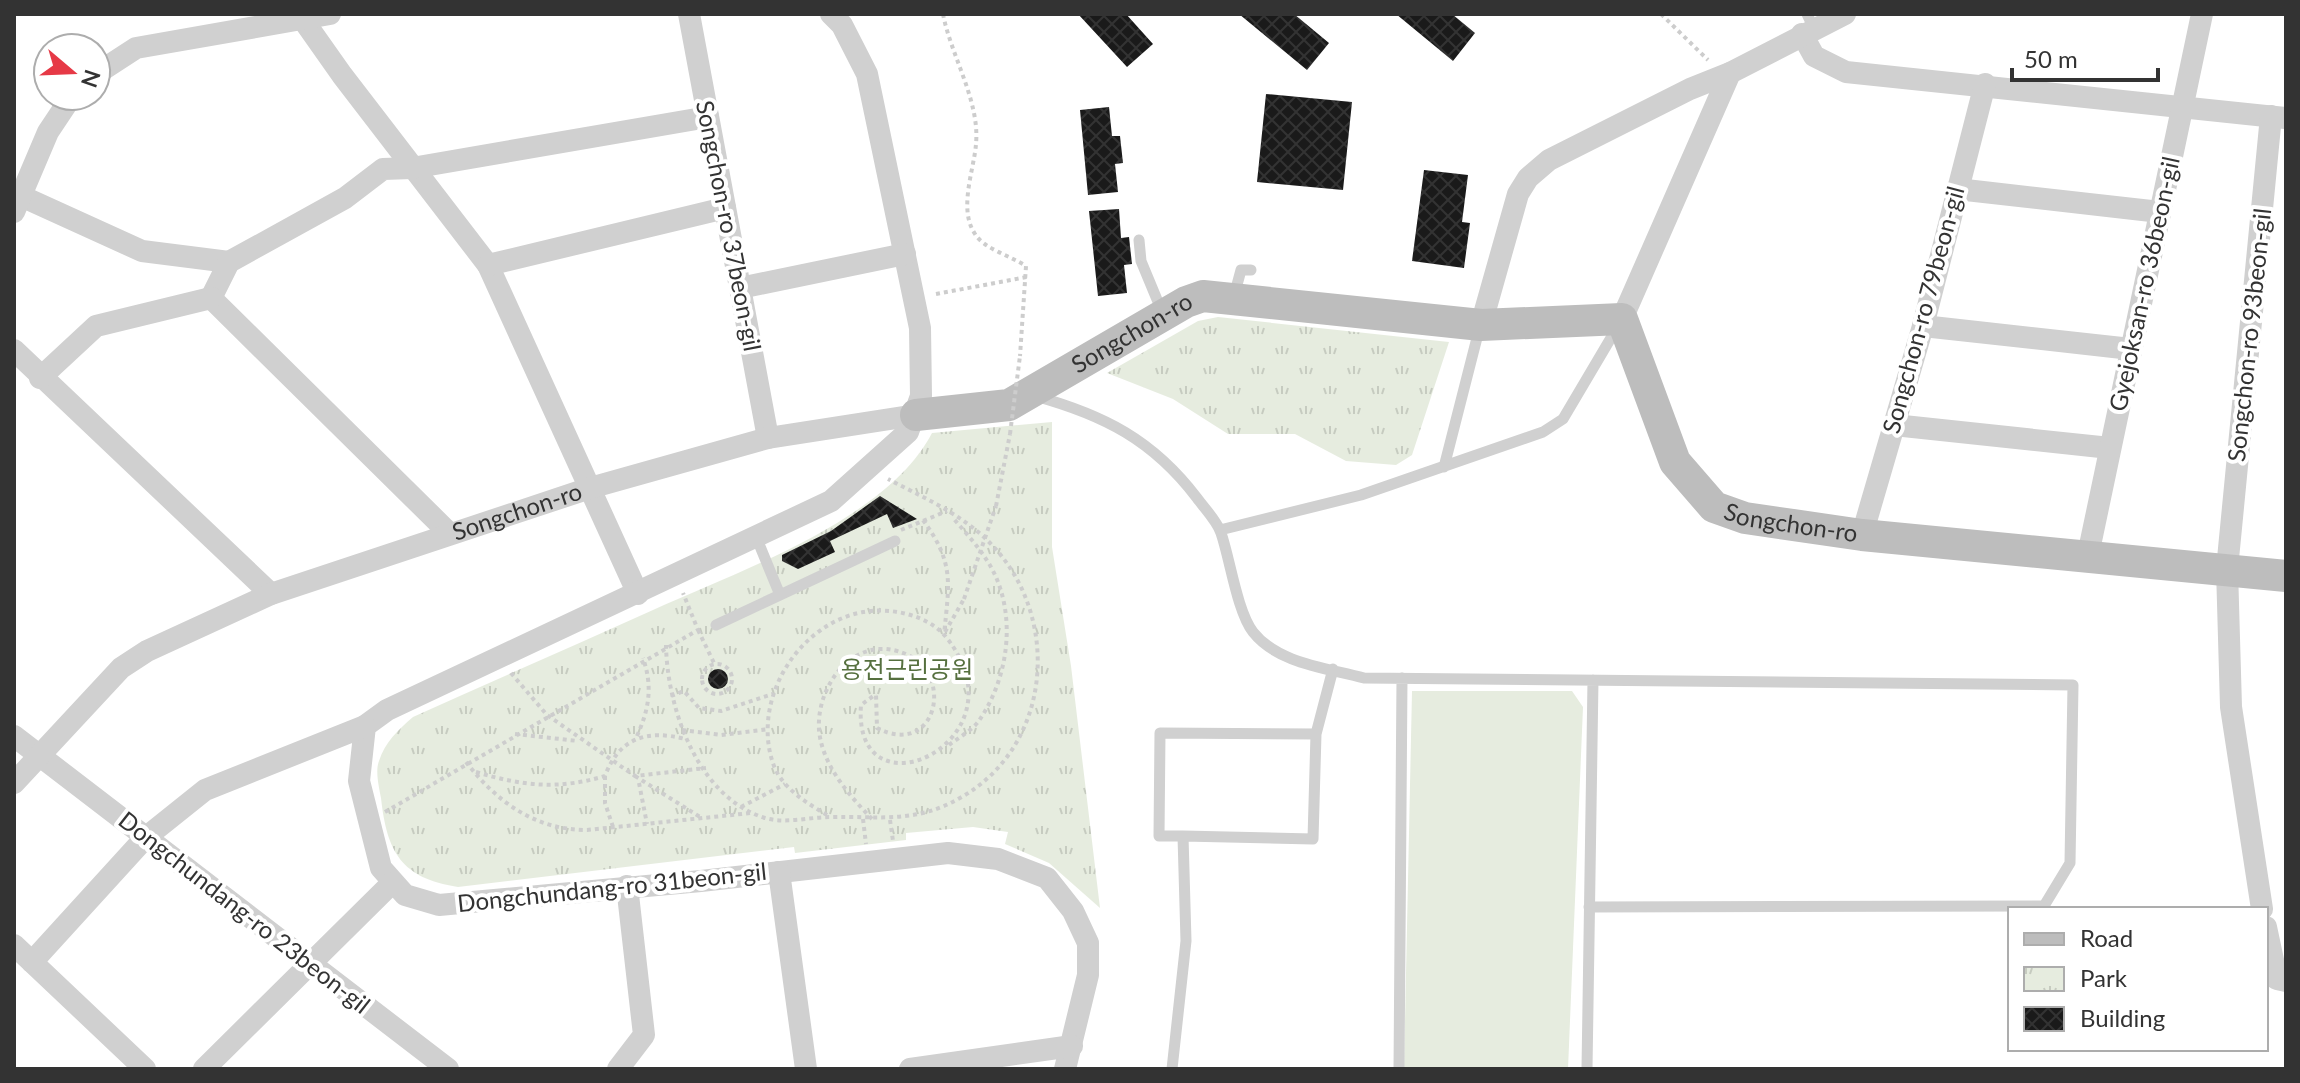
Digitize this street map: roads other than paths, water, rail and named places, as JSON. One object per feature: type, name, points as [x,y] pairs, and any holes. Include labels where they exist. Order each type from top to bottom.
[{"type":"street","points":[[112,64],[136,48],[301,16],[330,14]]},
{"type":"street","name":"Songchon-ro 37beon-gil","points":[[689,14],[768,438]]},
{"type":"street","points":[[32,962],[145,838],[205,790],[365,726],[387,710],[757,539],[831,501],[900,441],[916,415],[921,396],[920,328],[867,74],[842,25],[831,14]]},
{"type":"street","points":[[1481,325],[1518,194],[1528,178],[1549,160],[1690,89],[1730,73],[1807,26],[1845,14]]},
{"type":"street","name":"Gyejoksan-ro 36beon-gil","points":[[2088,555],[2202,14]]},
{"type":"street","points":[[301,16],[412,168],[488,265],[638,594]]},
{"type":"street","points":[[1807,26],[1814,56],[1846,72],[1985,84],[2278,117]]},
{"type":"street","points":[[1622,319],[1730,73]]},
{"type":"street","name":"Songchon-ro 79beon-gil","points":[[1862,535],[1923,326],[1985,84]]},
{"type":"street","points":[[61,112],[48,132],[18,204],[142,251],[229,262]]},
{"type":"street","points":[[40,378],[96,326],[211,298],[229,262],[345,198],[383,169],[412,168],[708,117]]},
{"type":"street","name":"Songchon-ro 93beon-gil","points":[[2227,569],[2278,117]]},
{"type":"street","points":[[1957,189],[2160,212]]},
{"type":"street","points":[[488,265],[725,208]]},
{"type":"street","points":[[740,288],[905,254]]},
{"type":"street","name":"Songchon-ro","points":[[14,783],[121,668],[147,651],[271,594],[590,488],[768,438],[916,415],[1009,405],[1031,395],[1163,314],[1203,296],[1243,284],[1481,325],[1622,319],[1675,462],[1714,507],[1745,518],[1862,535],[2286,576]]},
{"type":"street","points":[[211,298],[449,533]]},
{"type":"street","points":[[1923,326],[2131,349]]},
{"type":"street","points":[[14,350],[40,378],[271,594]]},
{"type":"street","points":[[1894,425],[2110,448]]},
{"type":"street","points":[[2227,569],[2231,707],[2262,907]]},
{"type":"street","points":[[204,1069],[392,883],[381,868],[359,781],[365,726]]},
{"type":"street","name":"Dongchundang-ro 23beon-gil","points":[[14,736],[448,1069]]},
{"type":"street","name":"Dongchundang-ro 31beon-gil","points":[[392,883],[405,895],[439,905],[948,853],[998,859],[1047,878],[1073,911],[1088,943],[1088,975],[1065,1069]]},
{"type":"street","points":[[779,872],[806,1069]]},
{"type":"street","points":[[618,1069],[644,1035],[627,886]]},
{"type":"street","points":[[2268,936],[2277,979],[2286,981]]},
{"type":"street","points":[[14,945],[145,1069]]},
{"type":"street","points":[[910,1069],[1072,1046]]},
{"type":"lane","points":[[1139,240],[1141,261],[1163,314]]},
{"type":"lane","points":[[1220,530],[1361,495],[1543,432],[1563,419],[1622,319]]},
{"type":"lane","points":[[1444,467],[1481,325]]},
{"type":"lane","points":[[1031,395],[1084,410],[1131,435],[1169,465],[1220,530],[1233,579],[1253,631],[1285,657],[1364,678],[2073,685],[2070,863],[2044,906],[1589,907]]},
{"type":"lane","points":[[716,625],[898,535]]},
{"type":"lane","points":[[757,539],[780,595]]},
{"type":"lane","points":[[1316,734],[1160,733],[1159,836],[1313,839],[1316,734],[1333,669]]},
{"type":"lane","points":[[1399,1069],[1402,678]]},
{"type":"lane","points":[[1587,1069],[1593,680]]},
{"type":"lane","points":[[1172,1069],[1186,941],[1183,836]]},
{"type":"park label","name":"용전근린공원","points":[[907,670]]}]
